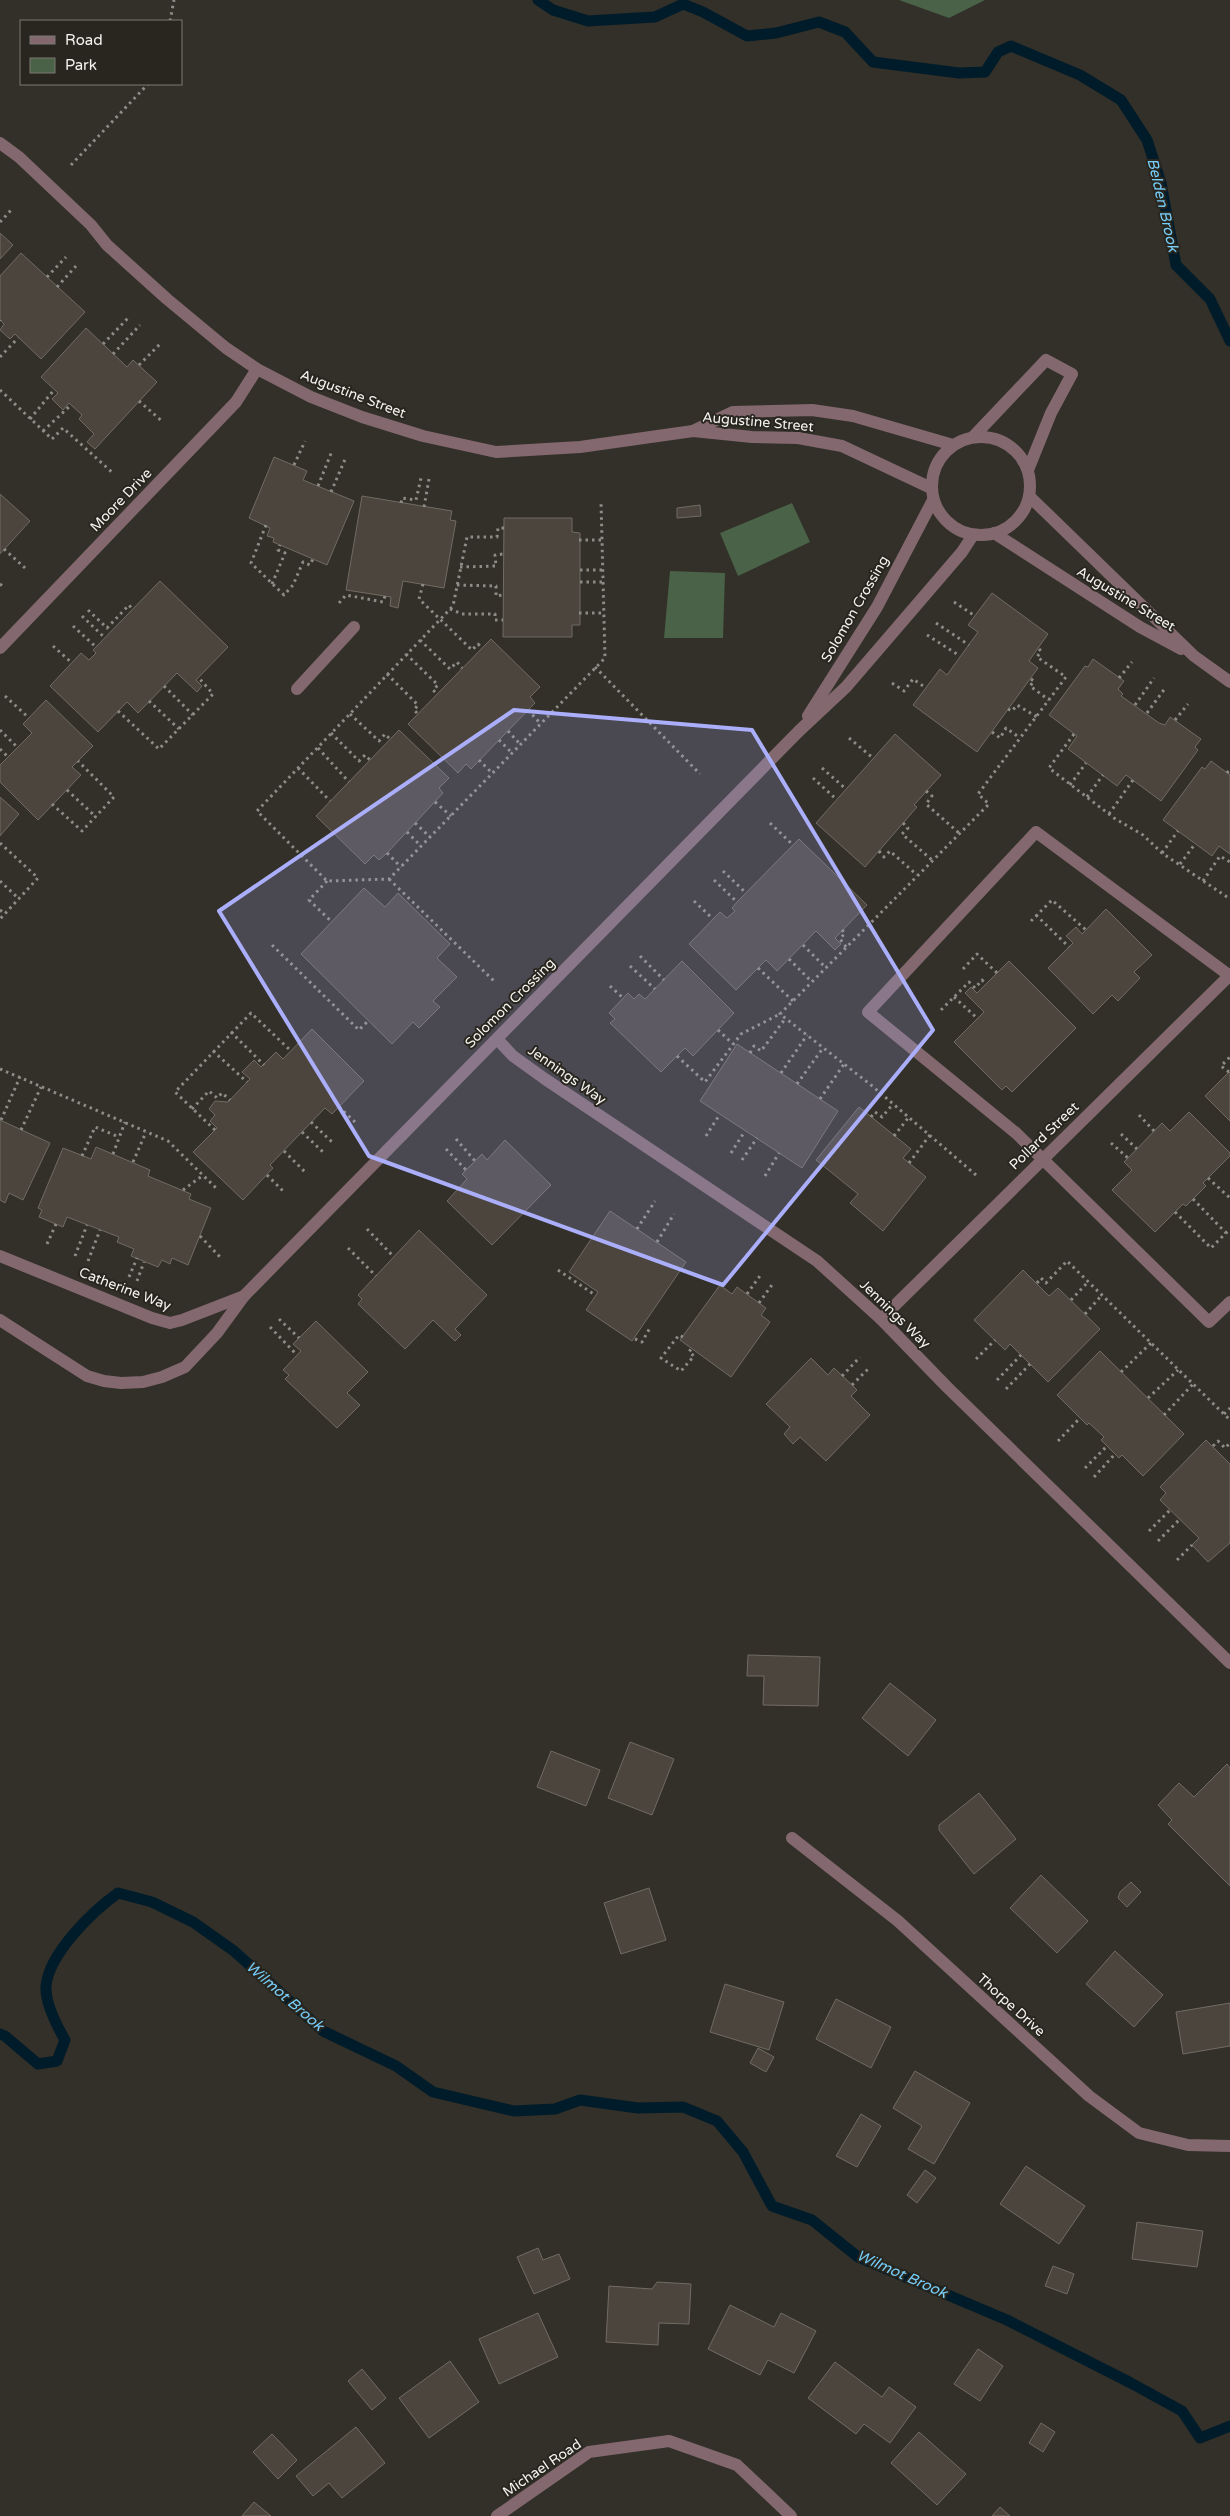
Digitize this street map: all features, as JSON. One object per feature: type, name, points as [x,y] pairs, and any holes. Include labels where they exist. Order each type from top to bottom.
[{"type":"street","name":"Augustine Street","points":[[0,143],[19,157],[91,225],[107,245],[167,299],[226,348],[257,370],[311,397],[362,417],[423,436],[496,452],[580,447],[692,432],[752,437],[798,438],[842,446],[932,494]]},
{"type":"street","points":[[973,437],[1046,360],[1072,374],[1051,413],[1028,470]]},
{"type":"street","name":"Moore Drive","points":[[0,648],[236,402],[257,370]]},
{"type":"street","name":"Augustine Street","points":[[692,432],[733,412],[812,410],[853,416],[953,444]]},
{"type":"street","points":[[987,436],[1012,448],[1022,458],[1028,470],[1029,496],[1022,512],[1010,526],[994,533],[973,535],[956,528],[942,516],[932,494],[934,471],[941,456],[953,444],[973,437],[987,436]]},
{"type":"street","name":"Solomon Crossing","points":[[798,731],[877,607],[932,494]]},
{"type":"street","name":"Augustine Street","points":[[1029,496],[1194,656]]},
{"type":"street","name":"Augustine Street","points":[[994,533],[1140,627],[1194,656],[1230,682]]},
{"type":"street","name":"Solomon Crossing","points":[[244,1296],[458,1075],[497,1039],[798,731],[846,687],[962,552],[973,535]]},
{"type":"street","points":[[297,689],[354,627]]},
{"type":"street","points":[[1230,975],[1036,832],[868,1012],[1010,1128],[1043,1158],[1209,1322],[1230,1302]]},
{"type":"street","name":"Pollard Street","points":[[881,1319],[1230,975]]},
{"type":"street","name":"Jennings Way","points":[[497,1039],[513,1056],[544,1079],[817,1261],[881,1319],[947,1387],[1228,1657]]},
{"type":"street","name":"Catherine Way","points":[[0,1256],[152,1318],[170,1323],[244,1296]]},
{"type":"street","points":[[0,1320],[87,1376],[121,1383],[143,1382],[162,1377],[185,1367],[217,1333],[244,1296]]},
{"type":"street","name":"Thorpe Drive","points":[[792,1838],[898,1921],[1089,2096],[1139,2133],[1188,2145],[1230,2146]]},
{"type":"street","name":"Michael Road","points":[[497,2516],[589,2452],[669,2441],[737,2465],[791,2516]]},
{"type":"path","points":[[170,20],[174,0]]},
{"type":"path","points":[[71,165],[147,85]]},
{"type":"path","points":[[0,222],[13,208]]},
{"type":"path","points":[[47,277],[66,257]]},
{"type":"path","points":[[57,286],[76,266]]},
{"type":"path","points":[[103,344],[130,316]]},
{"type":"path","points":[[113,354],[140,325]]},
{"type":"path","points":[[0,357],[18,338]]},
{"type":"path","points":[[139,365],[160,344]]},
{"type":"path","points":[[0,390],[52,439],[63,428],[114,474]]},
{"type":"path","points":[[30,419],[54,390]]},
{"type":"path","points":[[139,401],[163,422]]},
{"type":"path","points":[[43,431],[71,405]]},
{"type":"path","points":[[294,466],[305,441]]},
{"type":"path","points":[[318,486],[332,451]]},
{"type":"path","points":[[332,492],[346,457]]},
{"type":"path","points":[[401,503],[402,498],[416,500],[421,478]]},
{"type":"path","points":[[424,507],[429,479]]},
{"type":"path","points":[[389,880],[605,658],[601,501]]},
{"type":"path","points":[[266,525],[251,563],[284,595],[293,586],[303,562],[310,565],[313,559]]},
{"type":"path","points":[[494,981],[389,880],[327,881],[257,811],[450,609],[467,537],[498,538],[498,528],[504,528]]},
{"type":"path","points":[[579,540],[602,540]]},
{"type":"path","points":[[272,584],[285,553],[278,550],[280,545]]},
{"type":"path","points":[[4,549],[25,568]]},
{"type":"path","points":[[460,567],[496,566],[496,555],[503,554]]},
{"type":"path","points":[[580,570],[603,570]]},
{"type":"path","points":[[580,582],[603,582]]},
{"type":"path","points":[[0,584],[5,588]]},
{"type":"path","points":[[423,584],[419,599],[472,650],[478,644],[482,648]]},
{"type":"path","points":[[457,585],[496,586],[496,596],[503,595]]},
{"type":"path","points":[[952,601],[975,616]]},
{"type":"path","points":[[88,610],[107,628],[129,606],[133,610]]},
{"type":"path","points":[[450,609],[462,614],[495,614],[495,620],[503,620]]},
{"type":"path","points":[[579,613],[604,613]]},
{"type":"path","points":[[82,616],[105,638]]},
{"type":"path","points":[[935,622],[969,645]]},
{"type":"path","points":[[73,626],[96,647]]},
{"type":"path","points":[[927,635],[960,656]]},
{"type":"path","points":[[420,640],[450,669],[457,662],[462,668]]},
{"type":"path","points":[[53,646],[72,663]]},
{"type":"path","points":[[406,654],[438,685],[433,690],[438,694]]},
{"type":"path","points":[[1119,678],[1132,662]]},
{"type":"path","points":[[595,667],[700,774]]},
{"type":"path","points":[[387,674],[418,705],[414,710],[418,714]]},
{"type":"path","points":[[118,711],[159,749],[213,694],[198,677]]},
{"type":"path","points":[[1135,705],[1154,678]]},
{"type":"path","points":[[892,683],[904,691],[913,679],[926,688]]},
{"type":"path","points":[[1031,679],[1034,681],[1030,686],[1049,700]]},
{"type":"path","points":[[164,686],[193,715]]},
{"type":"path","points":[[1147,713],[1166,687]]},
{"type":"path","points":[[5,696],[28,718]]},
{"type":"path","points":[[149,701],[179,729]]},
{"type":"path","points":[[1008,709],[1012,711],[1017,704],[1036,717]]},
{"type":"path","points":[[1175,720],[1188,704]]},
{"type":"path","points":[[528,710],[540,723]]},
{"type":"path","points":[[350,714],[379,741],[384,734],[390,739]]},
{"type":"path","points":[[992,732],[1000,738],[1006,728],[1020,738]]},
{"type":"path","points":[[0,730],[17,747]]},
{"type":"path","points":[[508,731],[520,744]]},
{"type":"path","points":[[331,733],[360,761],[365,755],[370,760]]},
{"type":"path","points":[[1074,734],[1049,768],[1109,814],[1143,835],[1162,853],[1230,899]]},
{"type":"path","points":[[849,738],[873,758]]},
{"type":"path","points":[[499,740],[512,753]]},
{"type":"path","points":[[318,748],[349,782]]},
{"type":"path","points":[[0,749],[8,757]]},
{"type":"path","points":[[479,760],[492,773]]},
{"type":"path","points":[[52,804],[82,832],[114,797],[78,761]]},
{"type":"path","points":[[1070,784],[1086,763]]},
{"type":"path","points":[[298,768],[330,801]]},
{"type":"path","points":[[822,768],[846,789]]},
{"type":"path","points":[[1227,773],[1230,769]]},
{"type":"path","points":[[1087,797],[1103,775]]},
{"type":"path","points":[[813,778],[836,799]]},
{"type":"path","points":[[1109,814],[1133,780]]},
{"type":"path","points":[[67,790],[96,817]]},
{"type":"path","points":[[926,791],[932,796],[926,804],[959,833]]},
{"type":"path","points":[[435,802],[451,816]]},
{"type":"path","points":[[415,822],[430,836]]},
{"type":"path","points":[[770,823],[793,846]]},
{"type":"path","points":[[903,823],[908,828],[902,834],[932,860]]},
{"type":"path","points":[[1162,853],[1178,831]]},
{"type":"path","points":[[407,832],[421,846]]},
{"type":"path","points":[[0,843],[38,878],[0,919]]},
{"type":"path","points":[[1180,864],[1195,844]]},
{"type":"path","points":[[879,851],[884,857],[890,851],[917,875]]},
{"type":"path","points":[[387,853],[401,867]]},
{"type":"path","points":[[1203,881],[1220,856],[1230,862]]},
{"type":"path","points":[[723,871],[746,893]]},
{"type":"path","points":[[714,880],[737,902]]},
{"type":"path","points":[[0,881],[19,899]]},
{"type":"path","points":[[327,881],[310,900],[332,922]]},
{"type":"path","points":[[1031,921],[1052,900],[1086,930]]},
{"type":"path","points":[[694,901],[713,919]]},
{"type":"path","points":[[0,910],[5,914]]},
{"type":"path","points":[[1036,916],[1069,947]]},
{"type":"path","points":[[842,930],[845,933],[840,939],[846,946]]},
{"type":"path","points":[[803,945],[826,968]]},
{"type":"path","points":[[272,946],[359,1030],[368,1021]]},
{"type":"path","points":[[963,969],[977,954],[997,973]]},
{"type":"path","points":[[640,956],[664,980]]},
{"type":"path","points":[[789,959],[812,982]]},
{"type":"path","points":[[630,966],[655,990]]},
{"type":"path","points":[[758,968],[793,1001]]},
{"type":"path","points":[[941,1010],[969,982],[975,988],[982,980],[986,984]]},
{"type":"path","points":[[610,986],[623,998]]},
{"type":"path","points":[[954,997],[978,1018]]},
{"type":"path","points":[[215,1130],[174,1092],[231,1032],[251,1013],[291,1051]]},
{"type":"path","points":[[677,1056],[704,1082],[741,1034],[780,1014]]},
{"type":"path","points":[[750,1053],[754,1046],[762,1051],[785,1019]]},
{"type":"path","points":[[718,1030],[733,1044]]},
{"type":"path","points":[[231,1032],[264,1065]]},
{"type":"path","points":[[781,1073],[807,1035]]},
{"type":"path","points":[[797,1084],[822,1048]]},
{"type":"path","points":[[213,1051],[247,1082]]},
{"type":"path","points":[[1229,1072],[1221,1066],[1230,1057]]},
{"type":"path","points":[[820,1099],[844,1064]]},
{"type":"path","points":[[0,1069],[168,1141],[217,1189]]},
{"type":"path","points":[[1,1120],[20,1078]]},
{"type":"path","points":[[21,1130],[41,1087]]},
{"type":"path","points":[[192,1109],[209,1091],[217,1098],[222,1093],[230,1100]]},
{"type":"path","points":[[871,1117],[875,1112],[882,1117],[893,1104]]},
{"type":"path","points":[[339,1107],[355,1122]]},
{"type":"path","points":[[706,1136],[720,1114]]},
{"type":"path","points":[[1139,1115],[1154,1131]]},
{"type":"path","points":[[894,1136],[909,1117]]},
{"type":"path","points":[[112,1154],[125,1122]]},
{"type":"path","points":[[311,1122],[333,1144]]},
{"type":"path","points":[[82,1156],[94,1127],[119,1137]]},
{"type":"path","points":[[731,1153],[745,1130]]},
{"type":"path","points":[[132,1162],[146,1132]]},
{"type":"path","points":[[302,1132],[324,1153]]},
{"type":"path","points":[[1120,1134],[1137,1149]]},
{"type":"path","points":[[909,1163],[930,1135]]},
{"type":"path","points":[[742,1160],[757,1138]]},
{"type":"path","points":[[456,1139],[475,1161]]},
{"type":"path","points":[[1111,1143],[1128,1158]]},
{"type":"path","points":[[446,1149],[466,1170]]},
{"type":"path","points":[[284,1151],[305,1172]]},
{"type":"path","points":[[765,1176],[779,1153]]},
{"type":"path","points":[[267,1175],[284,1192]]},
{"type":"path","points":[[183,1190],[202,1176]]},
{"type":"path","points":[[1208,1178],[1230,1198]]},
{"type":"path","points":[[1193,1199],[1226,1233]]},
{"type":"path","points":[[637,1229],[655,1201]]},
{"type":"path","points":[[1175,1212],[1211,1248],[1230,1229]]},
{"type":"path","points":[[657,1242],[674,1214]]},
{"type":"path","points":[[48,1244],[56,1224]]},
{"type":"path","points":[[75,1256],[87,1225]]},
{"type":"path","points":[[367,1229],[394,1257]]},
{"type":"path","points":[[88,1260],[100,1230]]},
{"type":"path","points":[[200,1236],[220,1257]]},
{"type":"path","points":[[348,1248],[376,1276]]},
{"type":"path","points":[[129,1277],[136,1258]]},
{"type":"path","points":[[1037,1283],[1041,1278],[1046,1283],[1067,1261],[1230,1420]]},
{"type":"path","points":[[137,1281],[144,1262]]},
{"type":"path","points":[[558,1270],[596,1296]]},
{"type":"path","points":[[747,1294],[762,1274]]},
{"type":"path","points":[[759,1302],[774,1282]]},
{"type":"path","points":[[1070,1300],[1088,1282]]},
{"type":"path","points":[[1085,1314],[1102,1295]]},
{"type":"path","points":[[279,1320],[299,1338]]},
{"type":"path","points":[[635,1339],[642,1342],[651,1326]]},
{"type":"path","points":[[270,1328],[297,1355]]},
{"type":"path","points":[[683,1337],[679,1335],[661,1358],[681,1371],[694,1356],[689,1352],[691,1349]]},
{"type":"path","points":[[976,1359],[995,1340]]},
{"type":"path","points":[[1121,1372],[1150,1342]]},
{"type":"path","points":[[997,1380],[1021,1355]]},
{"type":"path","points":[[842,1376],[860,1357]]},
{"type":"path","points":[[1006,1389],[1030,1364]]},
{"type":"path","points":[[852,1385],[870,1367]]},
{"type":"path","points":[[1148,1398],[1178,1370]]},
{"type":"path","points":[[1164,1415],[1193,1384]]},
{"type":"path","points":[[1224,1414],[1230,1408]]},
{"type":"path","points":[[1058,1441],[1080,1418]]},
{"type":"path","points":[[1213,1446],[1218,1440],[1225,1448],[1230,1443]]},
{"type":"path","points":[[1085,1468],[1107,1446]]},
{"type":"path","points":[[1094,1477],[1115,1454]]},
{"type":"path","points":[[1149,1531],[1170,1510]]},
{"type":"path","points":[[1158,1541],[1180,1519]]},
{"type":"path","points":[[1177,1560],[1192,1545]]},
{"type":"highlighted area","points":[[514,710],[752,730],[933,1030],[723,1285],[369,1156],[219,911]]},
{"type":"green space","points":[[899,0],[985,0],[949,18]]},
{"type":"green space","points":[[792,503],[810,542],[738,576],[720,533]]},
{"type":"green space","points":[[670,571],[725,573],[723,638],[664,638]]},
{"type":"building","points":[[0,233],[13,245],[0,259]]},
{"type":"building","points":[[21,253],[85,312],[41,359],[15,334],[10,339],[0,330],[4,324],[0,320],[0,276]]},
{"type":"building","points":[[86,328],[127,367],[133,360],[157,382],[95,449],[87,442],[94,434],[79,419],[82,415],[69,403],[63,410],[52,399],[58,393],[41,377]]},
{"type":"building","points":[[274,457],[307,471],[303,480],[354,501],[327,565],[273,542],[274,538],[267,536],[270,528],[249,518]]},
{"type":"building","points":[[0,494],[30,521],[0,554]]},
{"type":"building","points":[[362,496],[452,511],[450,520],[456,521],[444,588],[403,581],[398,608],[390,606],[391,597],[346,590]]},
{"type":"building","points":[[700,505],[701,516],[677,518],[677,508]]},
{"type":"building","points":[[504,518],[572,518],[572,532],[580,533],[580,625],[572,625],[572,637],[503,637]]},
{"type":"building","points":[[160,581],[228,647],[196,680],[202,686],[197,692],[177,673],[138,713],[127,702],[98,732],[50,686],[81,653],[89,660],[96,653],[93,650]]},
{"type":"building","points":[[992,593],[1048,634],[1029,661],[1038,668],[977,752],[913,705],[940,669],[947,675],[978,632],[968,625]]},
{"type":"building","points":[[491,639],[540,687],[530,697],[535,703],[471,769],[466,764],[458,773],[408,724]]},
{"type":"building","points":[[1093,659],[1124,681],[1118,689],[1123,694],[1121,696],[1159,723],[1165,725],[1170,717],[1201,739],[1195,747],[1198,750],[1161,801],[1126,775],[1117,786],[1068,749],[1077,736],[1049,715],[1085,666],[1088,667]]},
{"type":"building","points":[[46,700],[93,746],[72,767],[81,775],[38,820],[0,782],[0,765],[32,733],[23,724]]},
{"type":"building","points":[[399,730],[449,778],[439,788],[443,793],[387,853],[379,860],[374,855],[365,864],[316,816]]},
{"type":"building","points":[[895,734],[941,775],[914,805],[917,807],[865,867],[816,823]]},
{"type":"building","points":[[1211,761],[1230,775],[1230,854],[1219,846],[1212,856],[1163,820],[1202,767],[1205,769]]},
{"type":"building","points":[[0,797],[19,814],[0,836]]},
{"type":"building","points":[[799,839],[867,905],[835,938],[841,944],[835,950],[816,931],[777,971],[766,960],[736,990],[689,944],[720,912],[727,918],[735,911],[732,908],[737,902]]},
{"type":"building","points":[[364,888],[385,907],[398,893],[450,944],[437,958],[457,977],[433,1001],[440,1007],[419,1028],[413,1022],[392,1044],[301,954]]},
{"type":"building","points":[[1106,909],[1152,955],[1134,972],[1140,978],[1118,1001],[1112,995],[1093,1014],[1048,968],[1073,943],[1066,936],[1076,927],[1082,934]]},
{"type":"building","points":[[682,961],[734,1013],[693,1056],[685,1048],[661,1072],[610,1023],[615,1019],[609,1013],[628,993],[634,999],[639,994],[645,999]]},
{"type":"building","points":[[1009,961],[1076,1028],[1012,1092],[1006,1086],[1002,1090],[954,1042],[984,1012],[965,993],[971,987],[977,993]]},
{"type":"building","points":[[312,1029],[364,1081],[332,1114],[325,1108],[270,1165],[273,1168],[243,1200],[193,1152],[217,1128],[210,1121],[215,1115],[209,1109],[215,1101],[228,1102],[250,1079],[242,1072],[254,1060],[261,1067],[276,1052],[283,1059]]},
{"type":"building","points":[[737,1044],[838,1111],[802,1168],[700,1101]]},
{"type":"building","points":[[1230,1073],[1230,1121],[1205,1096]]},
{"type":"building","points":[[859,1107],[911,1149],[903,1158],[926,1177],[883,1231],[850,1203],[858,1194],[816,1160]]},
{"type":"building","points":[[1189,1112],[1230,1153],[1230,1156],[1203,1183],[1206,1186],[1186,1206],[1183,1204],[1155,1232],[1112,1190],[1132,1170],[1124,1162],[1162,1123],[1170,1131]]},
{"type":"building","points":[[0,1120],[50,1143],[23,1200],[9,1193],[5,1203],[0,1200]]},
{"type":"building","points":[[505,1140],[551,1185],[492,1245],[447,1201],[467,1179],[462,1174],[482,1154],[487,1160]]},
{"type":"building","points":[[96,1147],[150,1170],[148,1176],[191,1194],[189,1199],[211,1208],[188,1265],[172,1258],[170,1264],[162,1260],[158,1267],[131,1256],[134,1249],[117,1242],[119,1237],[67,1217],[63,1227],[39,1217],[42,1210],[38,1208],[63,1148],[91,1159]]},
{"type":"building","points":[[610,1211],[686,1262],[632,1341],[586,1310],[598,1292],[569,1272]]},
{"type":"building","points":[[419,1230],[487,1295],[455,1329],[461,1335],[455,1341],[433,1320],[405,1349],[358,1304],[362,1299],[358,1295]]},
{"type":"building","points":[[1023,1270],[1049,1296],[1058,1288],[1100,1329],[1048,1382],[1010,1344],[1005,1350],[974,1320]]},
{"type":"building","points":[[720,1285],[732,1294],[737,1287],[766,1308],[761,1315],[770,1322],[731,1377],[680,1340]]},
{"type":"building","points":[[316,1321],[368,1372],[347,1393],[360,1405],[337,1428],[285,1379],[289,1375],[283,1370],[301,1351],[293,1344]]},
{"type":"building","points":[[1100,1351],[1184,1434],[1143,1476],[1122,1455],[1119,1458],[1101,1440],[1104,1437],[1089,1423],[1087,1425],[1057,1395]]},
{"type":"building","points":[[811,1358],[828,1375],[834,1368],[852,1385],[857,1390],[851,1396],[870,1415],[826,1461],[800,1437],[793,1444],[784,1434],[790,1427],[766,1404]]},
{"type":"building","points":[[1206,1440],[1230,1464],[1230,1543],[1208,1562],[1192,1545],[1199,1538],[1160,1500],[1166,1493],[1160,1487]]},
{"type":"building","points":[[748,1655],[820,1657],[818,1706],[763,1705],[764,1676],[747,1676]]},
{"type":"building","points":[[890,1683],[936,1720],[908,1756],[862,1718]]},
{"type":"building","points":[[630,1742],[674,1759],[652,1815],[608,1798]]},
{"type":"building","points":[[551,1751],[600,1770],[586,1806],[537,1787]]},
{"type":"building","points":[[1227,1764],[1230,1768],[1230,1886],[1168,1824],[1172,1820],[1158,1805],[1179,1783],[1194,1797]]},
{"type":"building","points":[[979,1793],[1016,1839],[974,1874],[939,1830],[939,1825]]},
{"type":"building","points":[[1041,1875],[1088,1921],[1057,1953],[1010,1908]]},
{"type":"building","points":[[1131,1882],[1141,1892],[1127,1907],[1118,1898],[1120,1892]]},
{"type":"building","points":[[649,1888],[666,1940],[621,1954],[604,1903]]},
{"type":"building","points":[[1115,1951],[1163,1995],[1134,2027],[1086,1984]]},
{"type":"building","points":[[725,1984],[784,2002],[769,2050],[710,2032]]},
{"type":"building","points":[[836,1999],[891,2027],[871,2068],[816,2039]]},
{"type":"building","points":[[1230,2003],[1230,2046],[1183,2054],[1176,2012]]},
{"type":"building","points":[[758,2048],[774,2057],[766,2072],[750,2063]]},
{"type":"building","points":[[915,2071],[970,2103],[934,2164],[908,2149],[922,2126],[893,2108]]},
{"type":"building","points":[[861,2114],[881,2126],[857,2167],[836,2156]]},
{"type":"building","points":[[1026,2166],[1085,2206],[1059,2244],[1000,2204]]},
{"type":"building","points":[[925,2170],[936,2178],[917,2203],[907,2195]]},
{"type":"building","points":[[1137,2222],[1203,2231],[1197,2267],[1132,2259]]},
{"type":"building","points":[[538,2248],[543,2260],[559,2254],[570,2279],[534,2294],[517,2257]]},
{"type":"building","points":[[1053,2266],[1074,2274],[1067,2294],[1045,2286]]},
{"type":"building","points":[[657,2282],[691,2284],[689,2324],[659,2323],[658,2345],[606,2342],[609,2286],[652,2289]]},
{"type":"building","points":[[730,2305],[774,2327],[781,2313],[816,2331],[794,2373],[768,2360],[760,2375],[708,2349]]},
{"type":"building","points":[[538,2313],[558,2357],[499,2384],[479,2339]]},
{"type":"building","points":[[978,2349],[1003,2366],[980,2401],[954,2384]]},
{"type":"building","points":[[450,2361],[479,2402],[429,2438],[399,2398]]},
{"type":"building","points":[[835,2362],[882,2397],[889,2387],[916,2407],[890,2443],[864,2424],[856,2434],[808,2398]]},
{"type":"building","points":[[362,2369],[386,2398],[372,2410],[348,2381]]},
{"type":"building","points":[[1041,2423],[1055,2432],[1043,2452],[1029,2443]]},
{"type":"building","points":[[356,2427],[385,2463],[342,2498],[329,2483],[313,2496],[296,2476]]},
{"type":"building","points":[[919,2432],[966,2474],[937,2505],[891,2463]]},
{"type":"building","points":[[272,2434],[297,2460],[278,2479],[253,2452]]},
{"type":"building","points":[[254,2502],[271,2516],[242,2516]]},
{"type":"building","points":[[1000,2507],[1010,2516],[992,2516]]},
{"type":"waterway","name":"Belden Brook","points":[[538,0],[553,10],[588,21],[655,17],[683,4],[703,12],[747,36],[776,33],[819,22],[845,32],[873,62],[959,73],[985,72],[998,52],[1011,46],[1080,75],[1121,100],[1147,140],[1161,183],[1176,265],[1210,299],[1230,341]]},
{"type":"waterway","name":"Wilmot Brook","points":[[0,2034],[5,2036],[38,2064],[57,2061],[65,2040],[49,2006],[46,1992],[49,1973],[55,1960],[85,1922],[118,1893],[152,1902],[193,1922],[234,1951],[323,2031],[396,2066],[433,2092],[514,2111],[555,2109],[580,2100],[638,2108],[683,2107],[717,2121],[743,2152],[772,2206],[812,2220],[858,2257],[1007,2320],[1129,2382],[1182,2411],[1200,2438],[1230,2426]]}]
